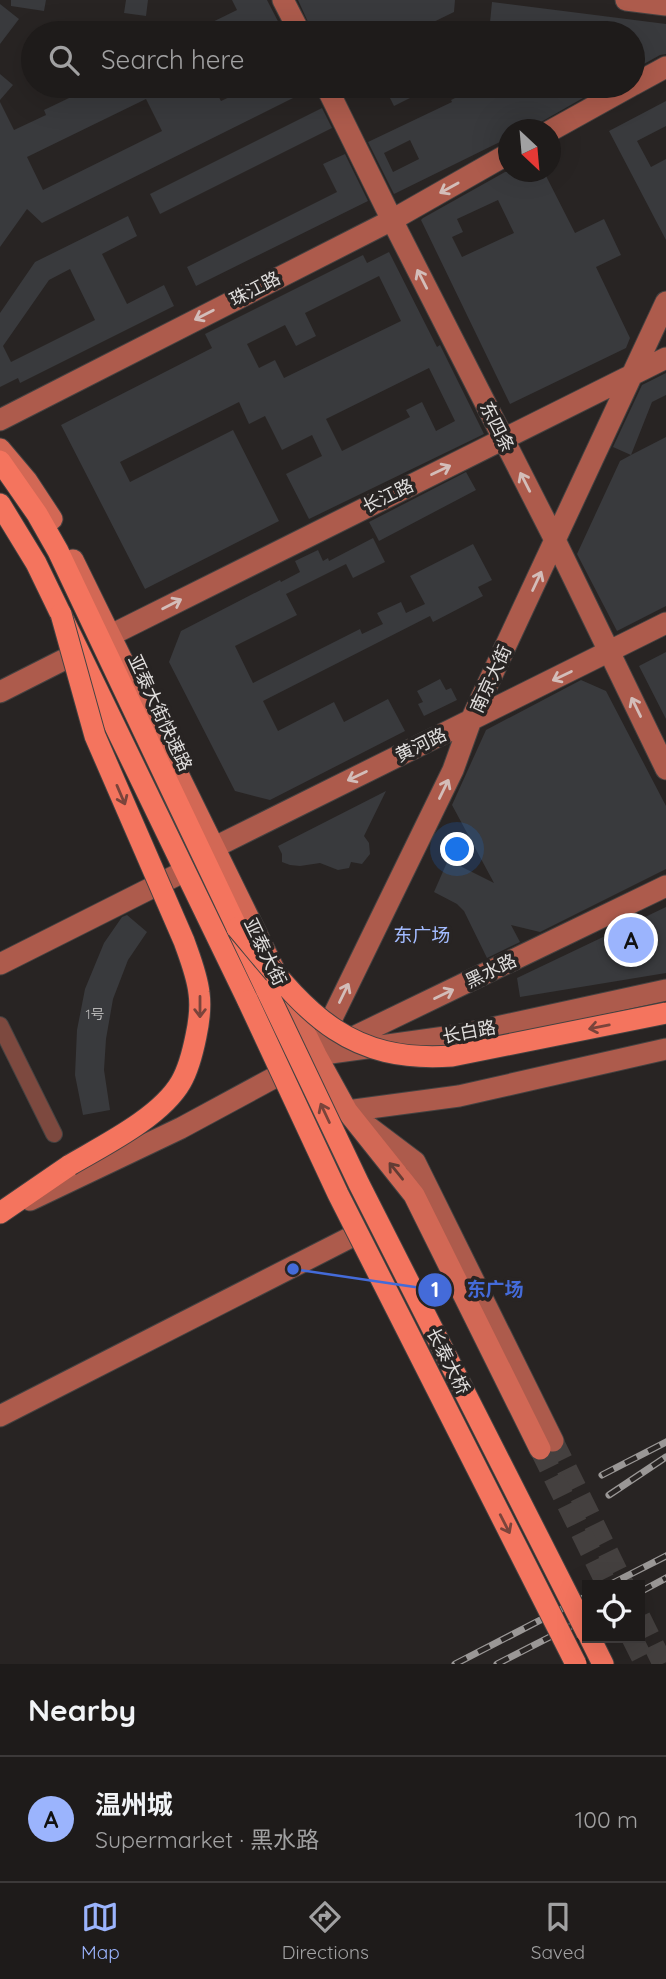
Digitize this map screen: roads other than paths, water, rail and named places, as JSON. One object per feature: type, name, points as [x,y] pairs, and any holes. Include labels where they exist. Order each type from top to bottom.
[{"type":"highway","name":"亚泰大街快速路","points":[[0,461],[37,514],[58,551],[267,991]]},
{"type":"highway","points":[[0,504],[36,563],[61,614],[95,736],[184,941],[200,995],[200,1018],[195,1045],[180,1083],[153,1112],[125,1133],[70,1165],[0,1214]]},
{"type":"highway","name":"长泰大桥","points":[[61,614],[338,1194],[576,1664]]},
{"type":"highway","points":[[237,928],[299,1002],[339,1033],[382,1052],[424,1058],[452,1056],[666,1013]]},
{"type":"highway","name":"长泰大桥","points":[[267,991],[359,1184],[582,1623]]},
{"type":"highway","points":[[592,1643],[603,1664]]},
{"type":"main road","name":"亚泰大街","points":[[0,449],[27,481],[50,515],[316,1055],[347,1111],[414,1195],[546,1445]]},
{"type":"main road","points":[[0,515],[10,529],[73,655],[275,1078],[417,1327],[483,1478]]},
{"type":"street","points":[[283,0],[294,21]]},
{"type":"street","points":[[626,0],[666,5]]},
{"type":"street","points":[[645,78],[666,67]]},
{"type":"street","name":"东四条","points":[[332,98],[666,769]]},
{"type":"street","points":[[561,125],[609,98]]},
{"type":"street","name":"珠江路","points":[[0,419],[392,220],[498,160]]},
{"type":"street","name":"南京大街","points":[[316,1055],[453,771],[471,720],[666,302]]},
{"type":"street","name":"长江路","points":[[111,635],[666,358]]},
{"type":"street","name":"黄河路","points":[[214,848],[666,623]]},
{"type":"street","points":[[0,692],[73,655]]},
{"type":"street","points":[[0,964],[177,875]]},
{"type":"street","name":"黑水路","points":[[316,1055],[666,886]]},
{"type":"street","name":"长白路","points":[[275,1078],[316,1055],[460,1035],[666,990]]},
{"type":"street","points":[[0,1025],[54,1134]]},
{"type":"street","points":[[347,1111],[459,1097],[666,1049]]},
{"type":"street","points":[[0,1214],[181,1128],[275,1078],[351,1237],[483,1478]]},
{"type":"street","points":[[0,1416],[351,1237]]},
{"type":"tunnel","points":[[553,1441],[622,1580]]},
{"type":"tunnel","points":[[540,1449],[605,1580]]},
{"type":"tunnel","points":[[645,1627],[663,1664]]},
{"type":"tunnel","points":[[634,1643],[645,1664]]},
{"type":"railway","points":[[602,1475],[666,1442]]},
{"type":"railway","points":[[609,1495],[666,1457]]},
{"type":"railway","points":[[619,1580],[666,1556]]},
{"type":"railway","points":[[645,1589],[666,1578]]},
{"type":"railway","points":[[455,1664],[582,1599]]},
{"type":"railway","points":[[497,1664],[582,1621]]},
{"type":"place","name":"温州城","points":[[631,940]]},
{"type":"place","name":"东广场","points":[[293,1269]]},
{"type":"district","name":"东广场","points":[[422,935]]}]
